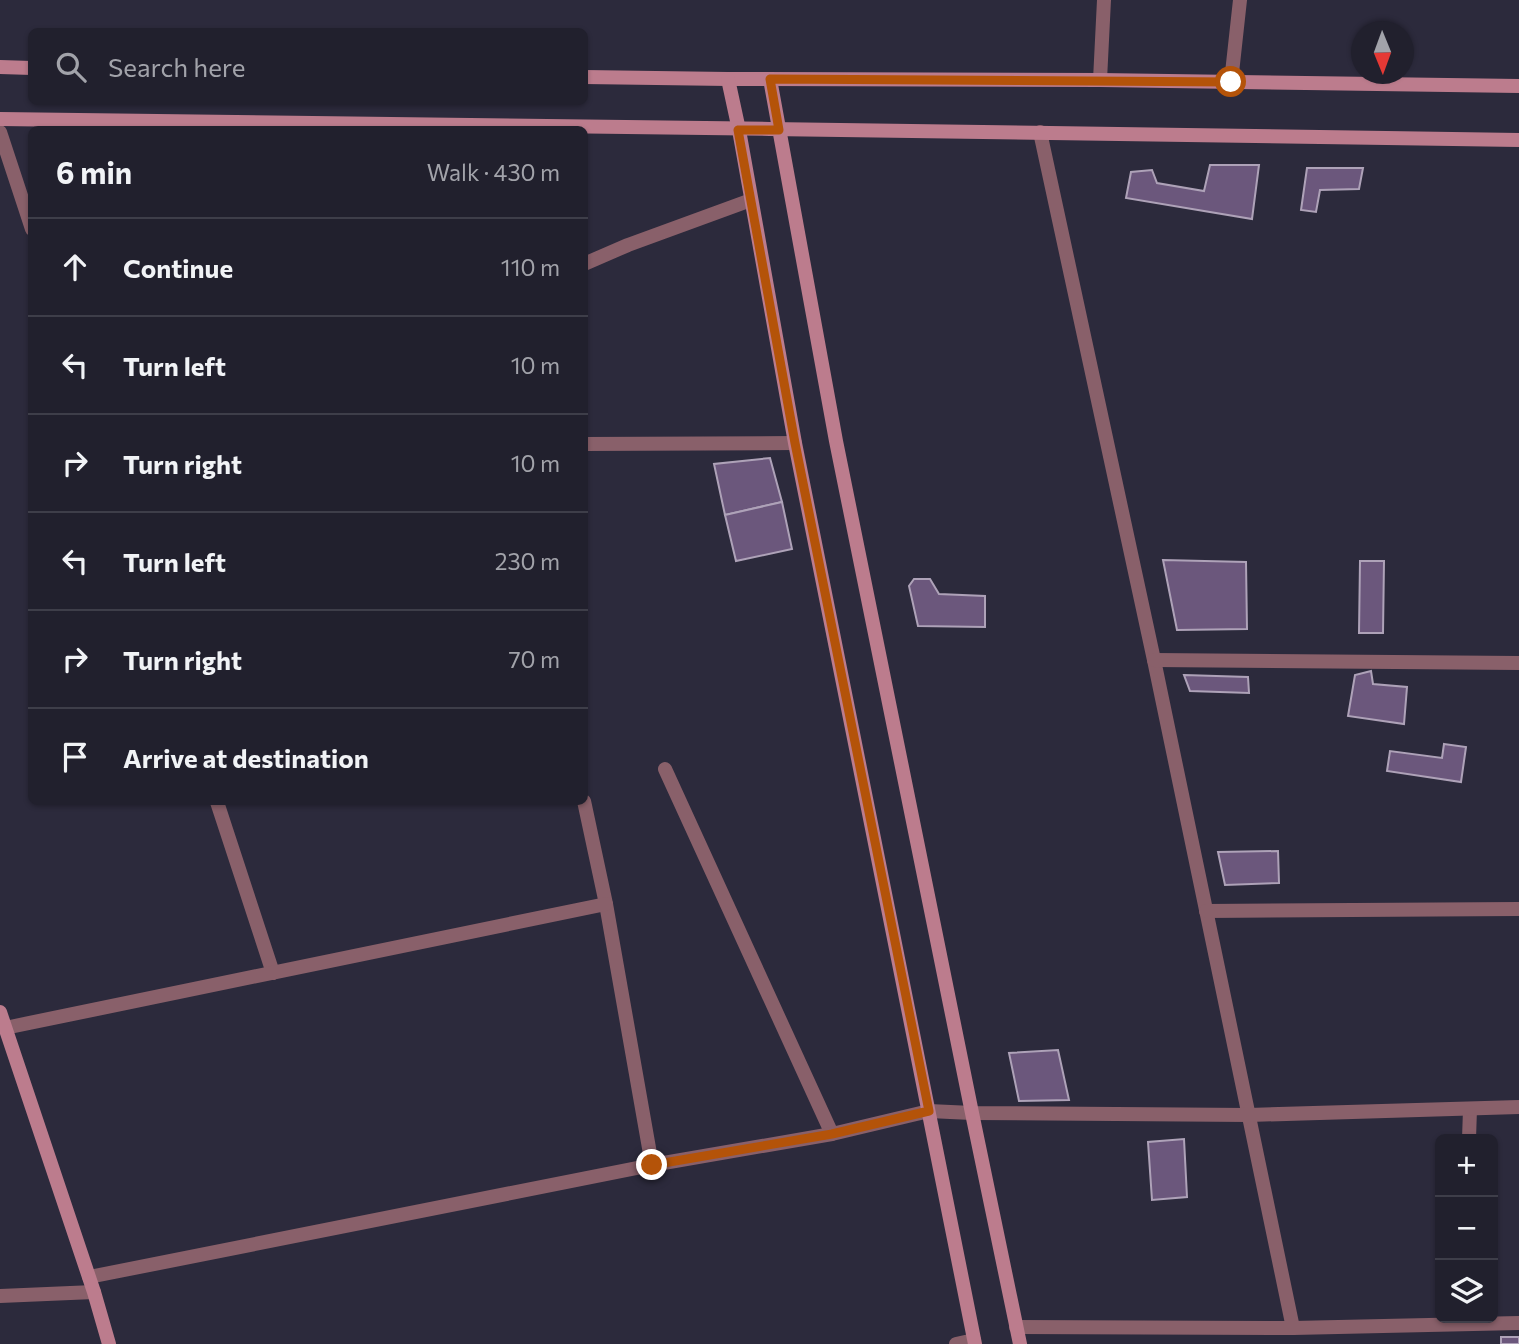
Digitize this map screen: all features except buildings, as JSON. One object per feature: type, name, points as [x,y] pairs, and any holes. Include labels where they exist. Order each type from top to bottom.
[{"type":"street","points":[[1100,80],[1104,0]]},
{"type":"street","points":[[1231,82],[1240,0]]},
{"type":"street","points":[[0,68],[28,68]]},
{"type":"street","points":[[588,77],[1519,86]]},
{"type":"street","points":[[728,79],[795,443],[975,1342],[956,1344]]},
{"type":"street","points":[[770,79],[836,441],[1020,1344]]},
{"type":"street","points":[[0,119],[470,126]]},
{"type":"street","points":[[588,128],[1519,140]]},
{"type":"street","points":[[0,132],[28,217]]},
{"type":"street","points":[[1040,132],[1154,660],[1293,1328]]},
{"type":"street","points":[[588,262],[751,200]]},
{"type":"street","points":[[588,444],[795,443]]},
{"type":"street","points":[[1154,660],[1519,663]]},
{"type":"street","points":[[665,769],[832,1134]]},
{"type":"street","points":[[218,805],[273,973]]},
{"type":"street","points":[[585,805],[606,904],[652,1165]]},
{"type":"street","points":[[5,1028],[606,904]]},
{"type":"street","points":[[1206,911],[1519,909]]},
{"type":"street","points":[[0,1012],[109,1344]]},
{"type":"street","points":[[89,1277],[652,1165],[832,1134],[929,1111],[1249,1115],[1519,1107]]},
{"type":"street","points":[[1469,1134],[1470,1109]]},
{"type":"street","points":[[0,1296],[94,1292]]},
{"type":"street","points":[[1016,1327],[1293,1328],[1435,1322]]},
{"type":"street","points":[[1498,1322],[1519,1323]]},
{"type":"route","points":[[652,1165],[832,1134],[929,1111],[795,443],[738,130],[779,130],[770,79],[1231,82]]}]
